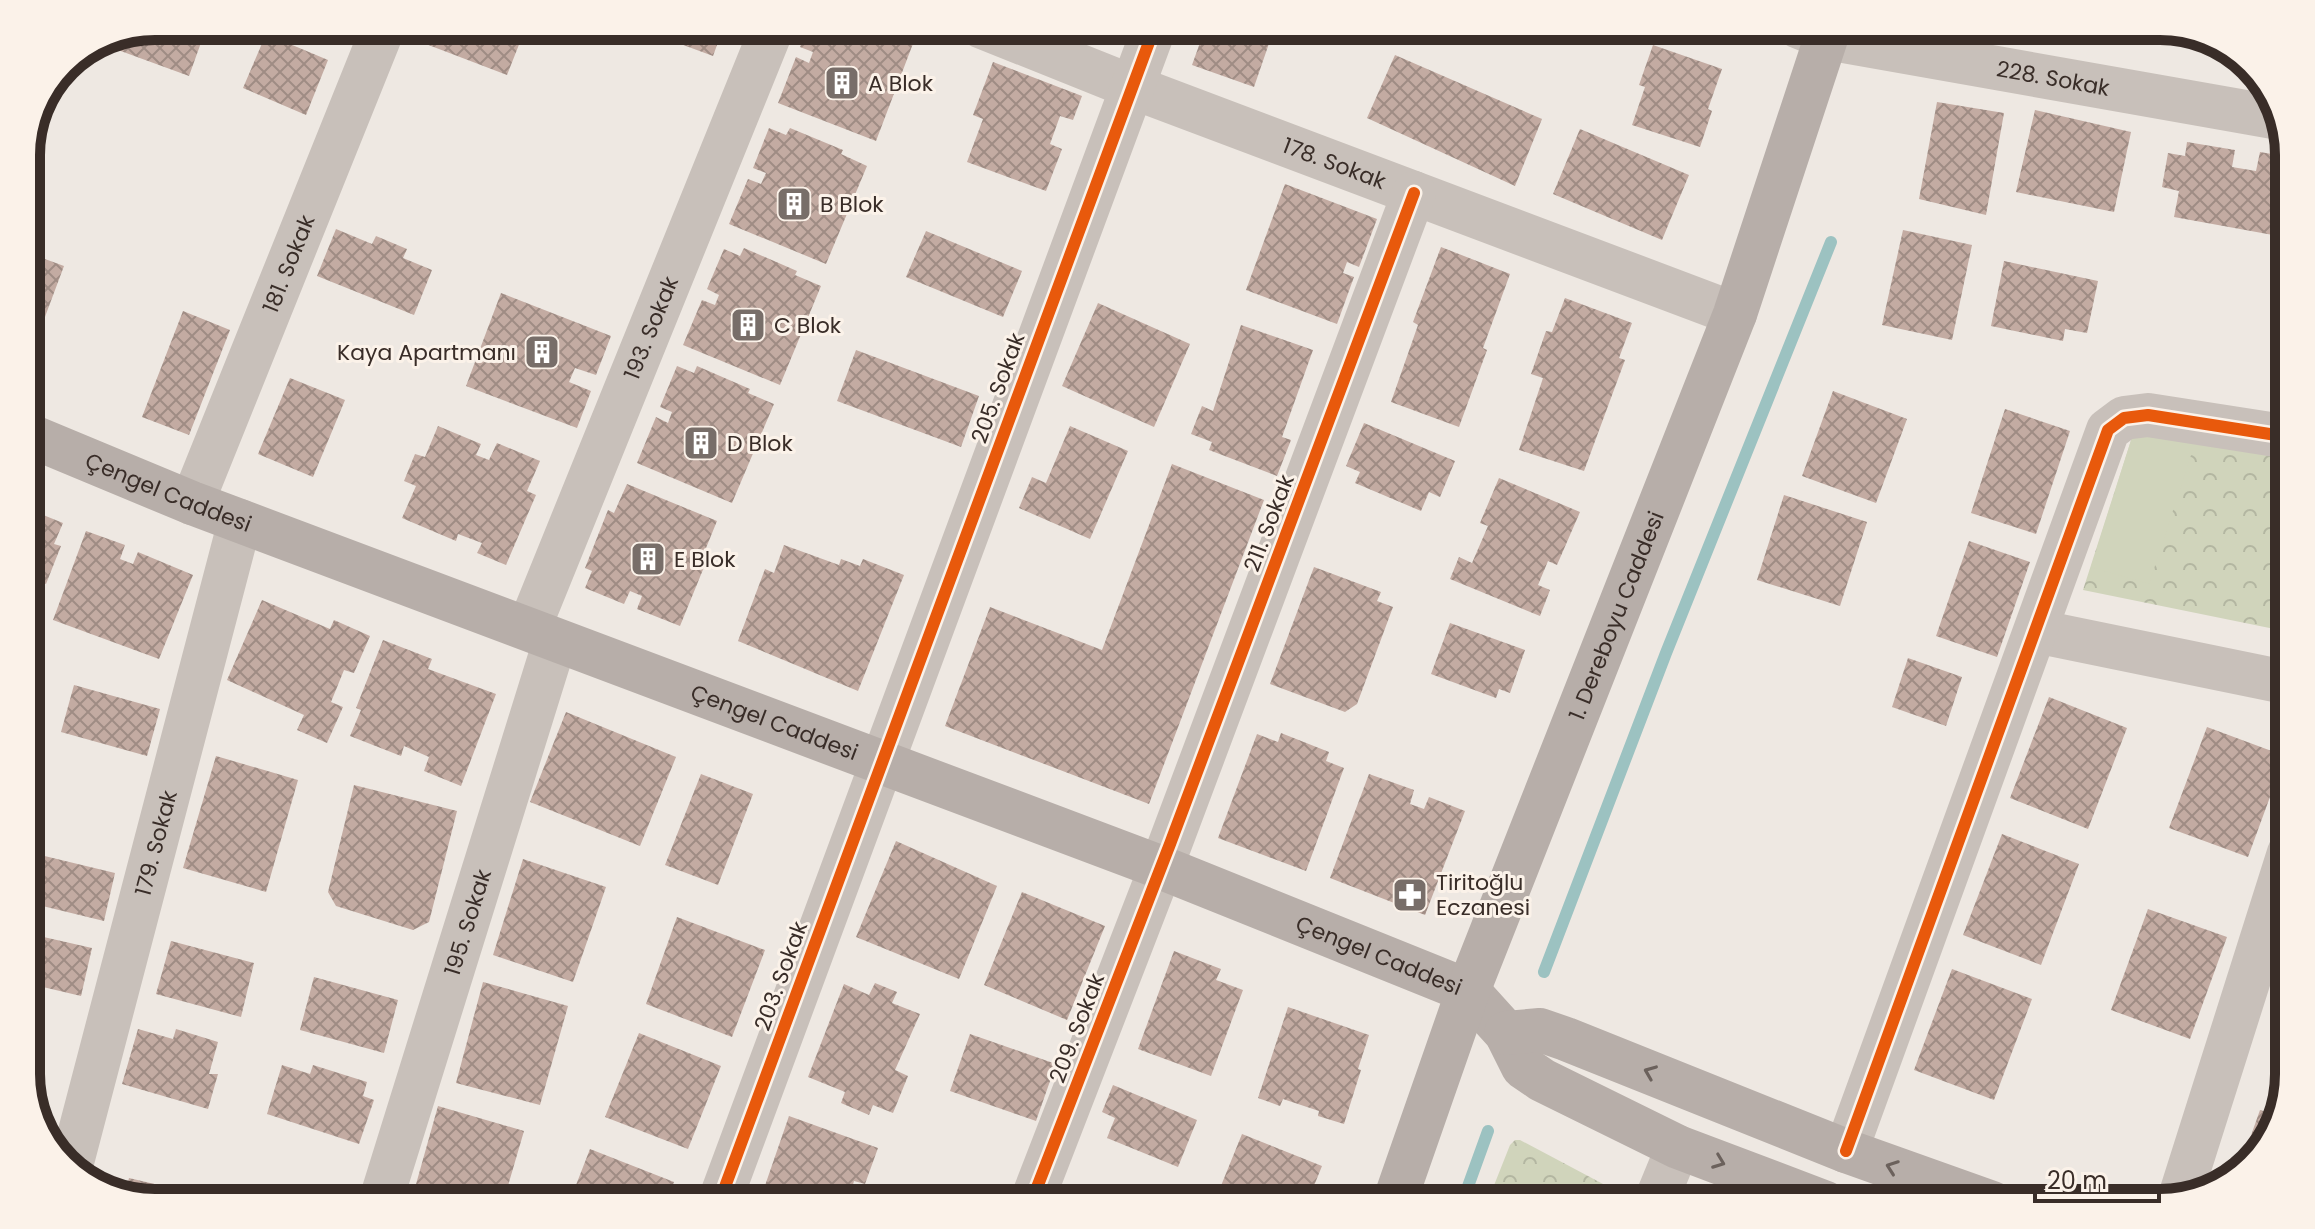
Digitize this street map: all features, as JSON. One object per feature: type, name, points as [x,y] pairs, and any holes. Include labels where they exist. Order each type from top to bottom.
[{"type":"main road","name":"1. Dereboyu Caddesi","points":[[1399,1189],[1468,991],[1735,314],[1815,40]]},
{"type":"main road","name":"Çengel Caddesi","points":[[40,440],[192,503],[1160,867],[1468,991],[1523,1043],[1542,1080],[1678,1147],[1789,1189]]},
{"type":"main road","name":"Çengel Caddesi","points":[[1523,1043],[1953,1189]]},
{"type":"street","name":"181. Sokak","points":[[192,503],[378,40]]},
{"type":"street","name":"193. Sokak","points":[[542,635],[768,40]]},
{"type":"street","name":"178. Sokak","points":[[1015,40],[1735,314]]},
{"type":"street","name":"205. Sokak","points":[[881,764],[1149,40]]},
{"type":"street","name":"228. Sokak","points":[[1870,40],[2268,116]]},
{"type":"street","name":"211. Sokak","points":[[1160,867],[1414,193]]},
{"type":"street","points":[[1846,1151],[2108,430],[2124,418],[2148,415],[2275,435]]},
{"type":"street","name":"179. Sokak","points":[[74,1155],[240,521]]},
{"type":"street","points":[[2036,631],[2275,680]]},
{"type":"street","name":"195. Sokak","points":[[384,1189],[542,635]]},
{"type":"street","name":"203. Sokak","points":[[724,1189],[881,764]]},
{"type":"street","name":"209. Sokak","points":[[1036,1189],[1160,867]]},
{"type":"street","points":[[2183,1186],[2275,897]]},
{"type":"street","points":[[1661,1189],[1678,1147]]},
{"type":"green space","points":[[2134,431],[2275,452],[2275,629],[2083,590]]},
{"type":"green space","points":[[2134,431],[2196,440],[2149,584],[2091,567]]},
{"type":"green space","points":[[1520,1140],[1612,1189],[1493,1189],[1510,1145]]},
{"type":"building","points":[[202,40],[189,76],[113,48],[132,42]]},
{"type":"building","points":[[263,40],[280,40],[328,60],[306,115],[243,88]]},
{"type":"building","points":[[418,40],[521,40],[507,75]]},
{"type":"building","points":[[670,40],[719,40],[713,56]]},
{"type":"building","name":"A Blok","points":[[803,40],[914,41],[876,141],[778,103],[796,57],[809,63],[813,52],[800,47]]},
{"type":"building","points":[[1201,40],[1270,40],[1254,87],[1192,65]]},
{"type":"building","points":[[1653,45],[1722,69],[1708,109],[1712,111],[1700,147],[1632,125],[1645,87],[1639,85]]},
{"type":"building","points":[[1395,55],[1542,119],[1515,186],[1367,118]]},
{"type":"building","points":[[993,62],[1082,96],[1073,120],[1060,116],[1050,144],[1062,149],[1046,191],[967,162],[983,119],[973,115]]},
{"type":"building","points":[[1937,102],[2004,113],[1986,215],[1919,199]]},
{"type":"building","points":[[2035,110],[2131,132],[2114,212],[2016,192]]},
{"type":"building","name":"B Blok","points":[[769,128],[786,135],[790,128],[843,150],[841,154],[867,166],[826,264],[729,224],[748,179],[761,184],[766,173],[753,168]]},
{"type":"building","points":[[1580,129],[1689,175],[1662,240],[1553,194]]},
{"type":"building","points":[[2187,142],[2235,150],[2232,167],[2256,171],[2260,152],[2275,155],[2275,235],[2174,217],[2179,191],[2162,187],[2168,153],[2185,156]]},
{"type":"building","points":[[1285,184],[1377,219],[1359,267],[1347,262],[1343,273],[1354,277],[1337,324],[1246,290]]},
{"type":"building","points":[[336,229],[372,244],[376,236],[407,249],[403,258],[432,270],[414,315],[317,276]]},
{"type":"building","points":[[1903,230],[1972,245],[1952,340],[1882,325]]},
{"type":"building","points":[[926,231],[1022,271],[1003,317],[906,277]]},
{"type":"building","points":[[1441,247],[1510,274],[1459,427],[1391,402],[1418,325],[1413,322]]},
{"type":"building","name":"C Blok","points":[[744,248],[797,271],[795,275],[821,286],[780,385],[683,345],[702,300],[715,305],[719,295],[707,289],[724,249],[740,256]]},
{"type":"building","points":[[40,257],[64,266],[40,330]]},
{"type":"building","points":[[2004,261],[2098,281],[2087,333],[2065,329],[2063,341],[1991,326]]},
{"type":"building","name":"Kaya Apartmanı","points":[[501,293],[611,336],[596,375],[575,368],[569,382],[591,391],[577,428],[466,386]]},
{"type":"building","points":[[1565,298],[1632,323],[1619,358],[1625,360],[1584,471],[1519,450],[1543,378],[1531,374],[1546,331],[1552,332]]},
{"type":"building","points":[[1098,303],[1190,344],[1154,427],[1062,386]]},
{"type":"building","points":[[183,311],[230,330],[189,435],[142,417]]},
{"type":"building","points":[[1241,325],[1313,350],[1282,437],[1291,440],[1277,476],[1209,450],[1212,442],[1191,434],[1202,406],[1213,411]]},
{"type":"building","points":[[856,350],[979,396],[961,447],[837,401]]},
{"type":"building","name":"D Blok","points":[[677,366],[694,373],[697,366],[750,389],[748,393],[774,404],[732,503],[637,463],[656,417],[668,423],[672,412],[660,407]]},
{"type":"building","points":[[290,378],[345,400],[313,477],[258,454]]},
{"type":"building","points":[[1833,391],[1907,419],[1876,503],[1802,476]]},
{"type":"building","points":[[2005,409],[2070,431],[2036,534],[1971,513]]},
{"type":"building","points":[[1364,423],[1455,461],[1440,497],[1429,492],[1421,511],[1355,483],[1360,472],[1346,466]]},
{"type":"building","points":[[438,426],[481,444],[476,455],[489,460],[497,443],[540,461],[527,491],[536,495],[506,565],[477,553],[482,543],[458,534],[456,541],[402,518],[416,486],[404,481],[415,454],[425,457]]},
{"type":"building","points":[[1070,426],[1128,451],[1090,539],[1019,508],[1032,477],[1046,483]]},
{"type":"building","points":[[1172,464],[1264,500],[1149,804],[945,726],[990,607],[1102,650]]},
{"type":"building","points":[[1499,478],[1580,512],[1557,565],[1548,561],[1538,585],[1550,590],[1540,616],[1450,579],[1459,557],[1472,563],[1488,526],[1480,523]]},
{"type":"building","name":"E Blok","points":[[627,484],[717,521],[706,548],[711,550],[680,626],[637,609],[642,596],[630,591],[624,604],[585,588],[592,571],[585,568],[608,510],[614,513]]},
{"type":"building","points":[[1784,495],[1867,522],[1840,606],[1757,580]]},
{"type":"building","points":[[40,514],[63,523],[54,544],[61,546],[46,584],[40,581]]},
{"type":"building","points":[[86,531],[125,545],[120,559],[133,564],[138,552],[193,575],[159,659],[53,620]]},
{"type":"building","points":[[1969,541],[2030,562],[1997,657],[1936,636]]},
{"type":"building","points":[[784,545],[839,565],[841,559],[860,566],[863,559],[904,575],[858,691],[738,641],[765,569],[774,573]]},
{"type":"building","points":[[1314,567],[1381,592],[1377,601],[1393,607],[1357,704],[1345,712],[1270,684]]},
{"type":"building","points":[[262,600],[330,629],[334,620],[370,636],[354,673],[344,670],[331,702],[343,707],[327,743],[297,730],[304,715],[227,680]]},
{"type":"building","points":[[1450,623],[1525,650],[1510,693],[1499,689],[1496,698],[1431,674]]},
{"type":"building","points":[[383,640],[432,659],[428,669],[496,694],[461,786],[424,771],[429,757],[404,746],[401,756],[350,736],[361,710],[356,708]]},
{"type":"building","points":[[1908,658],[1962,677],[1946,726],[1892,707]]},
{"type":"building","points":[[74,685],[160,709],[147,756],[61,732]]},
{"type":"building","points":[[2049,697],[2127,728],[2088,829],[2010,798]]},
{"type":"building","points":[[566,712],[676,757],[640,846],[530,802]]},
{"type":"building","points":[[2207,727],[2275,752],[2275,783],[2248,857],[2169,828]]},
{"type":"building","points":[[1281,733],[1329,752],[1326,761],[1344,768],[1306,871],[1218,838],[1257,734],[1278,742]]},
{"type":"building","points":[[216,756],[298,780],[266,892],[183,868]]},
{"type":"building","points":[[701,774],[753,794],[718,885],[665,865]]},
{"type":"building","points":[[1369,774],[1414,790],[1410,804],[1424,809],[1429,797],[1465,811],[1425,915],[1330,878]]},
{"type":"building","points":[[354,785],[457,811],[429,922],[413,930],[336,906],[328,892]]},
{"type":"building","points":[[2002,834],[2079,864],[2041,965],[1963,935]]},
{"type":"building","points":[[896,841],[997,886],[959,979],[856,937]]},
{"type":"building","points":[[40,855],[115,873],[104,921],[40,905]]},
{"type":"building","points":[[523,859],[606,887],[573,982],[493,955]]},
{"type":"building","points":[[1022,892],[1105,926],[1067,1020],[984,985]]},
{"type":"building","points":[[2148,909],[2227,937],[2190,1039],[2111,1010]]},
{"type":"building","points":[[677,917],[765,950],[732,1037],[646,1004]]},
{"type":"building","points":[[40,936],[92,948],[81,996],[40,986]]},
{"type":"building","points":[[171,941],[254,963],[241,1017],[156,994]]},
{"type":"building","points":[[1174,951],[1221,969],[1216,980],[1243,990],[1211,1076],[1138,1049]]},
{"type":"building","points":[[1952,969],[2032,999],[1994,1100],[1914,1070]]},
{"type":"building","points":[[314,977],[398,1000],[384,1053],[300,1030]]},
{"type":"building","points":[[483,982],[568,1006],[540,1105],[456,1083]]},
{"type":"building","points":[[875,983],[897,992],[892,1003],[920,1014],[895,1070],[908,1076],[893,1113],[873,1105],[869,1115],[841,1103],[845,1092],[808,1077],[844,984],[869,995]]},
{"type":"building","points":[[1288,1007],[1369,1035],[1344,1124],[1318,1116],[1319,1111],[1283,1099],[1280,1106],[1258,1098]]},
{"type":"building","points":[[138,1029],[173,1039],[176,1029],[218,1042],[209,1074],[218,1074],[208,1109],[122,1084]]},
{"type":"building","points":[[639,1033],[721,1066],[688,1149],[605,1117]]},
{"type":"building","points":[[970,1034],[1056,1064],[1036,1121],[950,1091]]},
{"type":"building","points":[[282,1065],[310,1074],[313,1065],[367,1082],[363,1096],[374,1100],[359,1144],[267,1114]]},
{"type":"building","points":[[1113,1085],[1197,1120],[1178,1167],[1107,1138],[1115,1118],[1102,1112]]},
{"type":"building","points":[[438,1106],[524,1131],[507,1189],[415,1189]]},
{"type":"building","points":[[2260,1110],[2268,1112],[2256,1138],[2246,1150]]},
{"type":"building","points":[[789,1116],[878,1148],[865,1184],[854,1181],[852,1189],[764,1189]]},
{"type":"building","points":[[1242,1134],[1322,1166],[1313,1189],[1220,1189]]},
{"type":"building","points":[[590,1149],[674,1182],[671,1189],[574,1189]]},
{"type":"building","points":[[129,1178],[163,1186],[162,1189],[155,1189],[127,1185]]},
{"type":"waterway","points":[[1544,972],[1666,653],[1831,242]]},
{"type":"waterway","points":[[1467,1189],[1488,1131]]},
{"type":"cycle path","points":[[724,1189],[1150,40]]},
{"type":"cycle path","points":[[1036,1189],[1170,844],[1414,193]]},
{"type":"cycle path","points":[[1846,1151],[2108,430],[2124,418],[2148,415],[2275,435]]},
{"type":"place","name":"A Blok","points":[[842,83]]},
{"type":"place","name":"B Blok","points":[[794,204]]},
{"type":"place","name":"C Blok","points":[[748,325]]},
{"type":"place","name":"Kaya Apartmanı","points":[[542,352]]},
{"type":"place","name":"D Blok","points":[[701,443]]},
{"type":"place","name":"E Blok","points":[[648,559]]},
{"type":"place","name":"Tiritoğlu Eczanesi","points":[[1410,895]]}]
